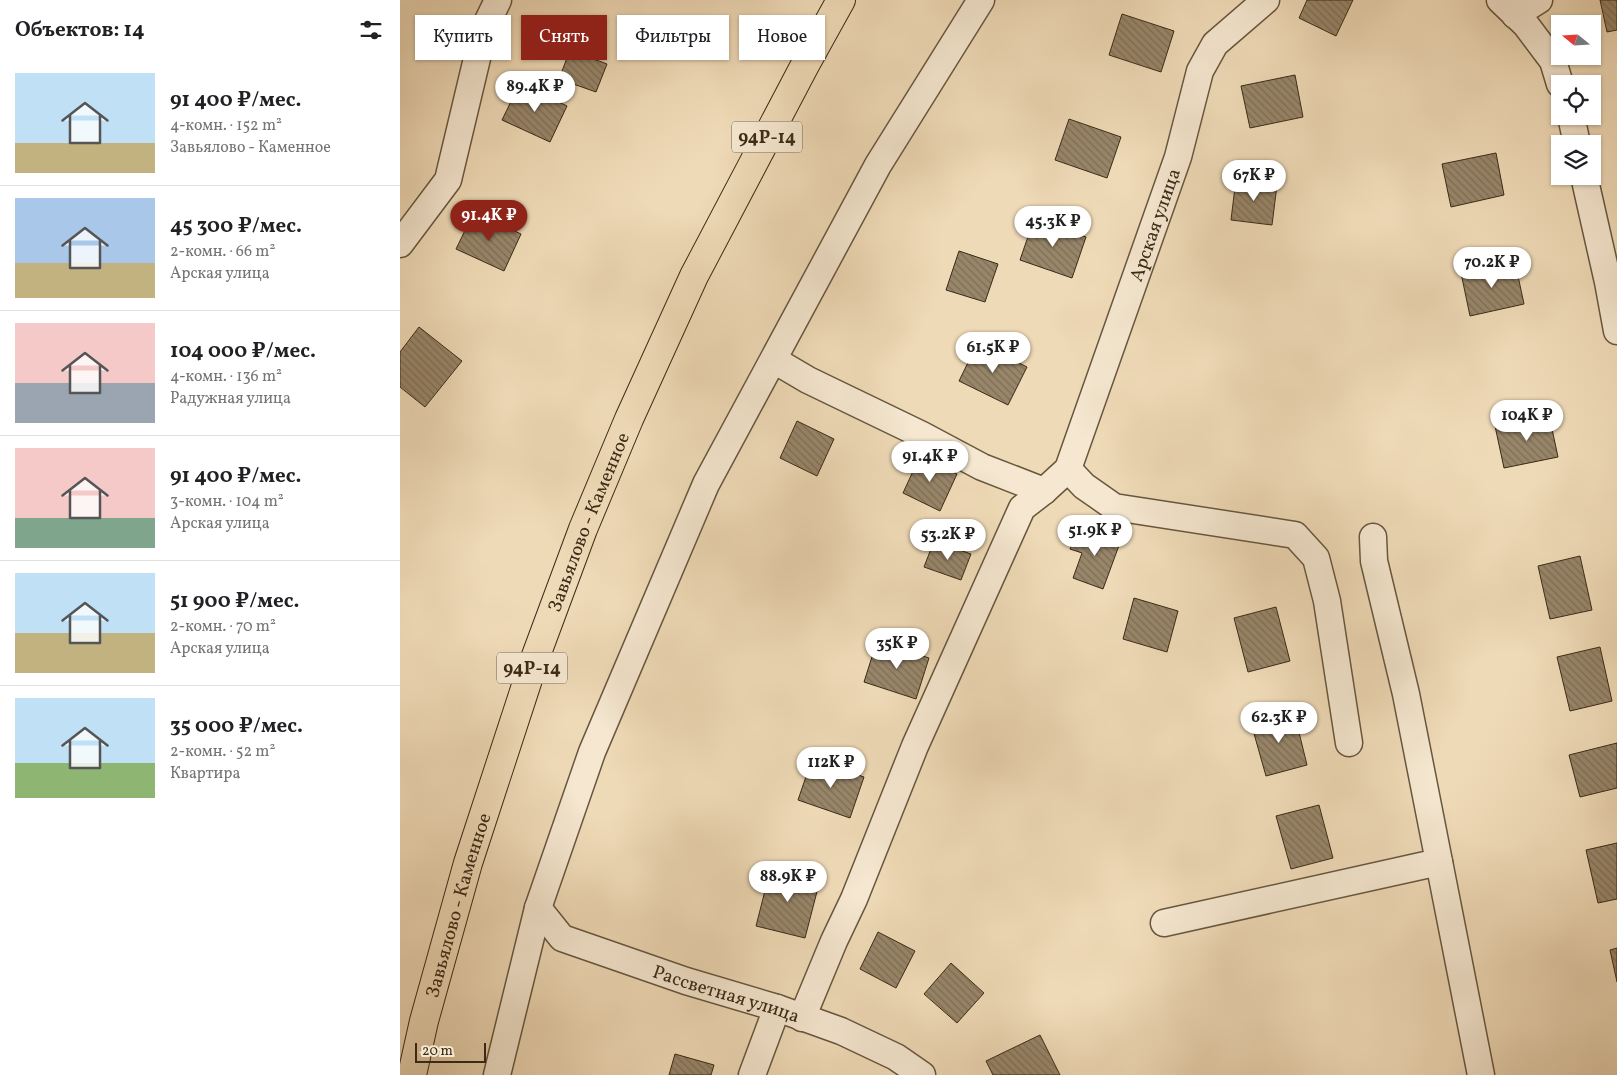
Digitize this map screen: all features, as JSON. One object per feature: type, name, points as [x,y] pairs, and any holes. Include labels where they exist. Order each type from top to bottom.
[{"type":"main road","name":"Завьялово - Каменное","points":[[412,1075],[424,1021],[468,864],[534,661],[582,529],[629,419],[694,276],[805,65],[842,0]]},
{"type":"street","points":[[400,244],[448,180],[484,29],[498,0]]},
{"type":"street","points":[[497,1075],[538,908],[592,752],[706,484],[878,165],[981,0]]},
{"type":"street","name":"Арская улица","points":[[1068,469],[1178,157],[1200,71],[1215,44],[1266,0]]},
{"type":"street","points":[[1508,7],[1539,0]]},
{"type":"street","points":[[1508,7],[1526,25],[1553,61],[1557,75]]},
{"type":"street","points":[[1586,185],[1617,331]]},
{"type":"street","points":[[774,360],[808,380],[922,435],[982,467],[1044,492]]},
{"type":"street","points":[[802,1018],[834,941],[854,899],[915,746],[1022,508],[1044,492],[1068,469],[1084,486],[1114,507],[1295,535],[1316,558],[1327,601],[1349,743]]},
{"type":"street","points":[[1373,537],[1374,561],[1406,694],[1481,1075]]},
{"type":"street","points":[[1164,923],[1439,862]]},
{"type":"street","name":"Рассветная улица","points":[[538,908],[562,938],[678,978],[777,1008],[841,1031],[896,1057],[922,1075]]},
{"type":"street","points":[[752,1075],[777,1008]]},
{"type":"building","points":[[1307,0],[1353,0],[1336,36],[1299,18]]},
{"type":"building","points":[[1600,0],[1617,0],[1617,30],[1607,32]]},
{"type":"building","points":[[1122,14],[1174,31],[1161,72],[1109,55]]},
{"type":"building","points":[[566,60],[596,60],[607,64],[596,92],[559,79]]},
{"type":"building","points":[[1295,75],[1303,117],[1250,128],[1241,86]]},
{"type":"building","points":[[520,83],[567,106],[550,142],[502,120]]},
{"type":"building","points":[[1069,119],[1121,137],[1107,178],[1055,160]]},
{"type":"building","points":[[1496,153],[1504,195],[1451,207],[1442,164]]},
{"type":"building","points":[[1236,179],[1277,185],[1272,225],[1231,220]]},
{"type":"building","points":[[474,212],[521,234],[504,271],[456,249]]},
{"type":"building","points":[[1034,219],[1086,237],[1072,278],[1020,260]]},
{"type":"building","points":[[959,251],[998,264],[985,302],[946,290]]},
{"type":"building","points":[[1515,262],[1524,304],[1470,316],[1461,273]]},
{"type":"building","points":[[419,327],[462,361],[425,407],[400,387],[400,352]]},
{"type":"building","points":[[978,342],[1027,367],[1008,405],[959,381]]},
{"type":"building","points":[[1549,415],[1558,457],[1504,468],[1495,426]]},
{"type":"building","points":[[797,421],[834,439],[817,476],[780,458]]},
{"type":"building","points":[[920,456],[957,474],[940,511],[903,493]]},
{"type":"building","points":[[1090,529],[1121,540],[1103,589],[1073,578],[1082,553],[1070,549],[1075,536],[1086,539]]},
{"type":"building","points":[[934,541],[971,554],[961,580],[924,567]]},
{"type":"building","points":[[1580,556],[1592,610],[1550,619],[1538,566]]},
{"type":"building","points":[[1134,598],[1178,611],[1167,652],[1123,639]]},
{"type":"building","points":[[1276,607],[1290,661],[1248,672],[1234,618]]},
{"type":"building","points":[[877,641],[929,658],[916,699],[864,682]]},
{"type":"building","points":[[1600,647],[1612,701],[1570,711],[1557,657]]},
{"type":"building","points":[[1294,712],[1307,765],[1266,776],[1251,723]]},
{"type":"building","points":[[1617,743],[1617,788],[1580,797],[1569,755]]},
{"type":"building","points":[[812,759],[864,777],[850,818],[798,800]]},
{"type":"building","points":[[1319,805],[1333,858],[1291,869],[1276,816]]},
{"type":"building","points":[[1617,843],[1617,899],[1598,903],[1586,850]]},
{"type":"building","points":[[771,867],[820,880],[805,938],[756,926]]},
{"type":"building","points":[[878,932],[915,951],[896,988],[860,969]]},
{"type":"building","points":[[1617,948],[1617,982],[1610,950]]},
{"type":"building","points":[[951,963],[984,993],[957,1023],[924,994]]},
{"type":"building","points":[[1040,1035],[1060,1075],[993,1075],[986,1061]]},
{"type":"building","points":[[675,1054],[714,1065],[711,1075],[669,1075]]}]
